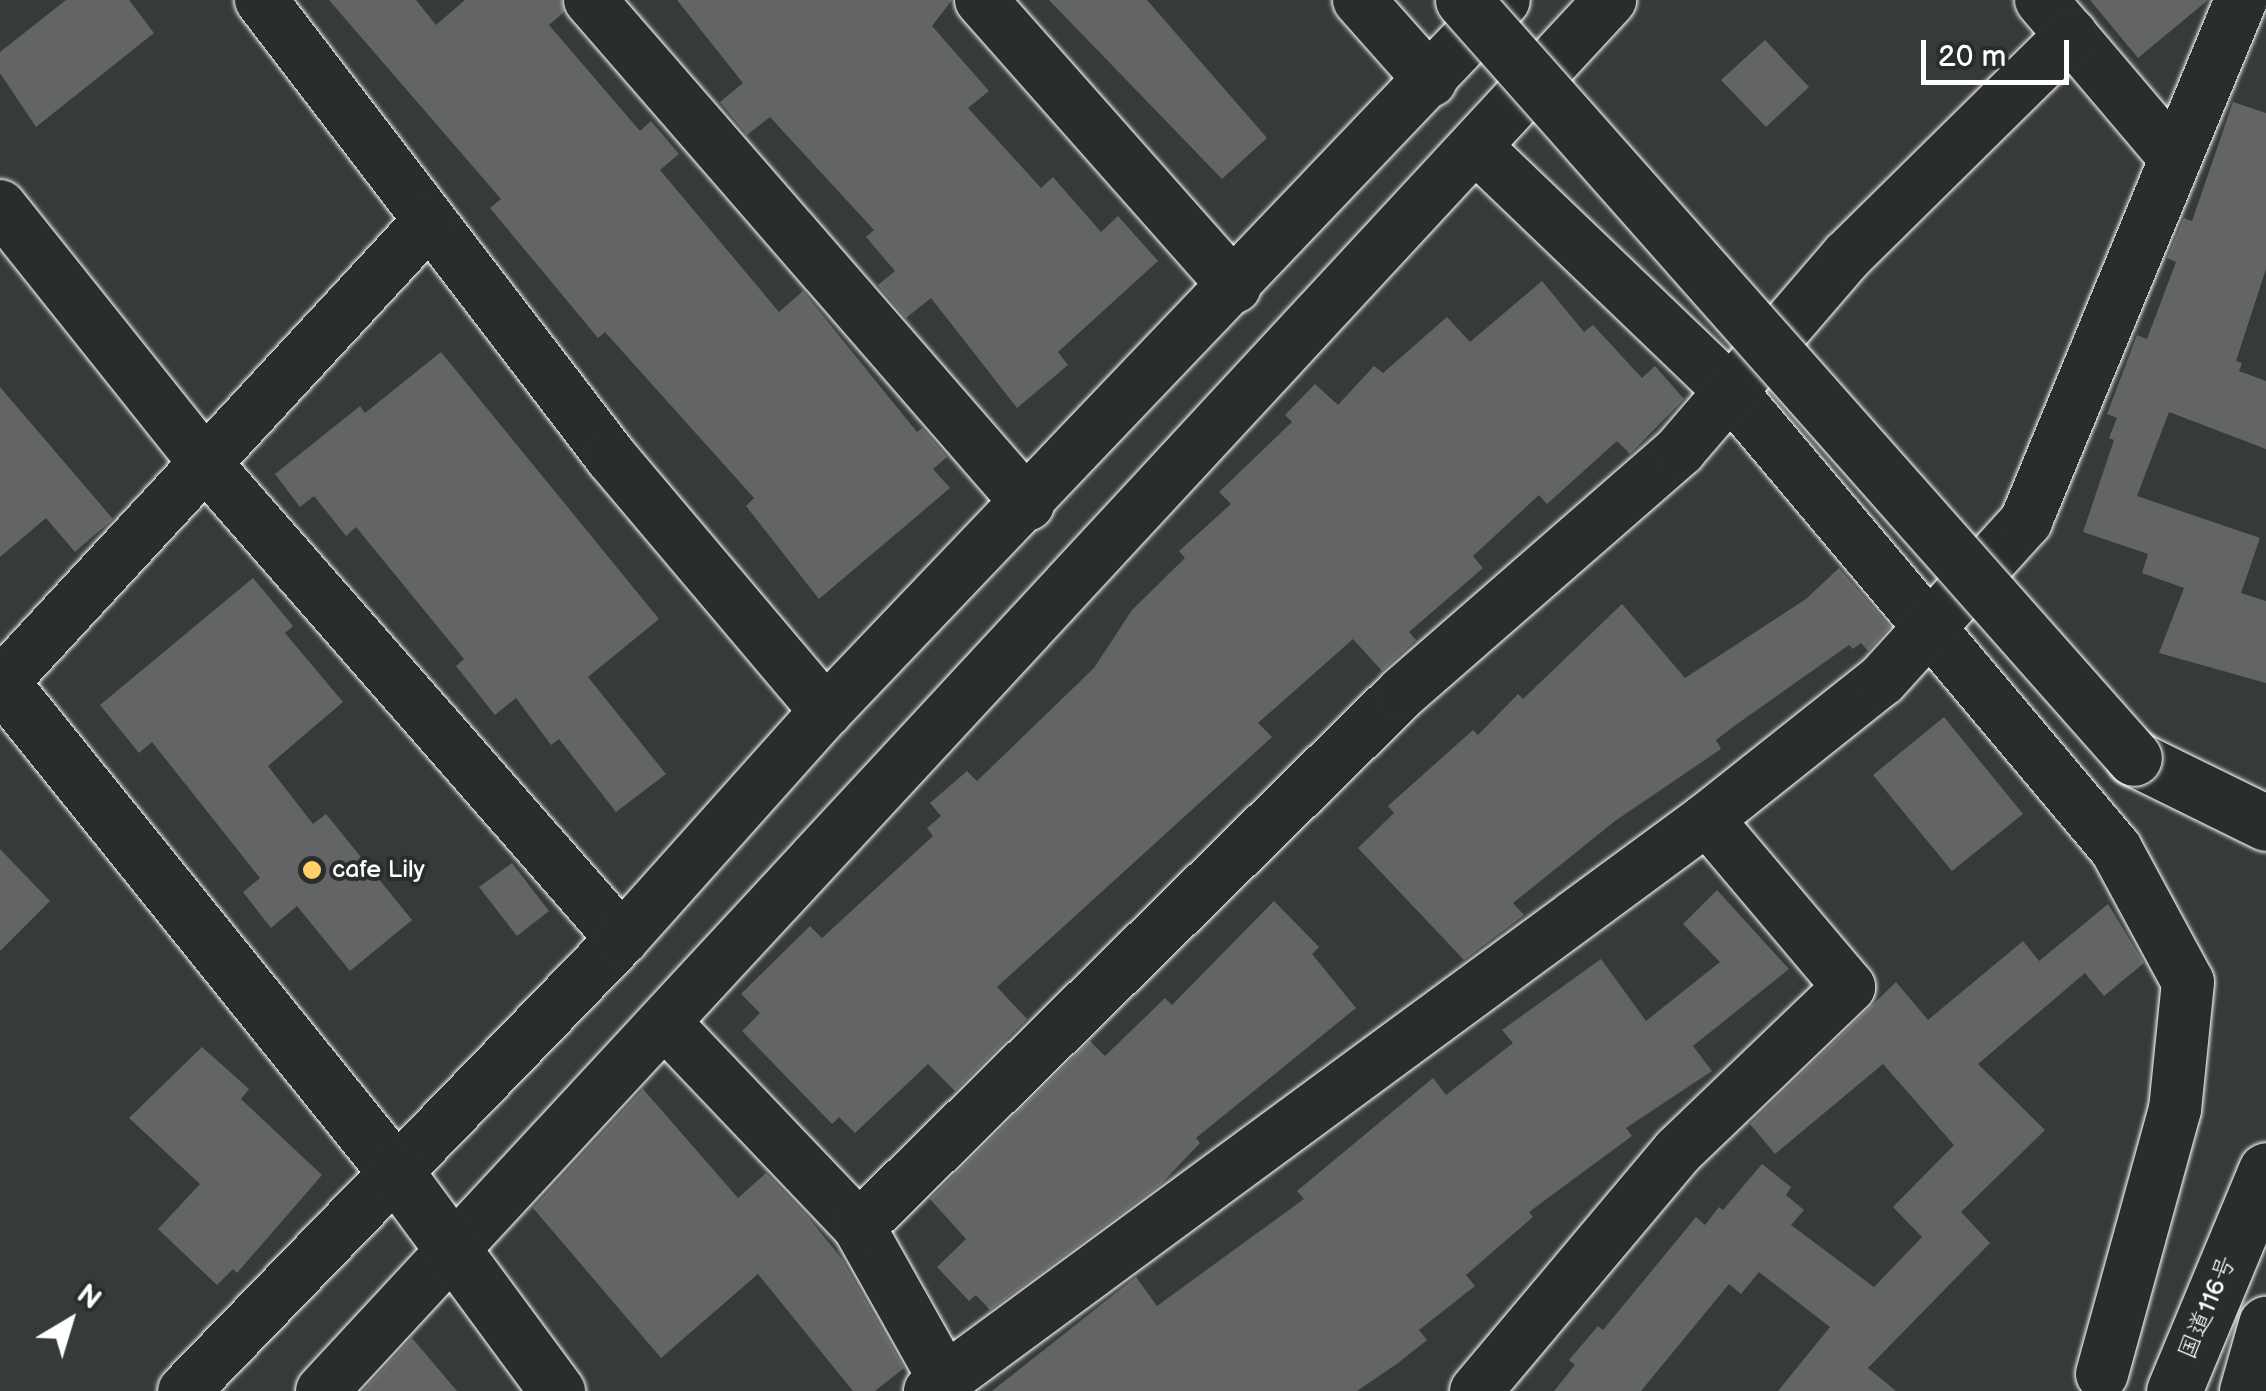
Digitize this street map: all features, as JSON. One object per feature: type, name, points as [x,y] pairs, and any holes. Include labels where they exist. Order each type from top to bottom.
[{"type":"main road","points":[[1463,0],[2134,758],[2266,823]]},
{"type":"main road","points":[[0,683],[394,1170],[557,1391]]},
{"type":"main road","name":"国道116号","points":[[2174,1391],[2266,1170]]},
{"type":"main road","points":[[2247,1391],[2266,1324]]},
{"type":"street","points":[[261,0],[611,457],[826,711]]},
{"type":"street","points":[[590,0],[1028,504]]},
{"type":"street","points":[[980,0],[1235,287]]},
{"type":"street","points":[[1359,0],[1431,81]]},
{"type":"street","points":[[184,1391],[622,938],[826,711],[1235,287],[1504,0]]},
{"type":"street","points":[[322,1391],[456,1252],[1478,149],[1610,0]]},
{"type":"street","points":[[666,1024],[859,1227],[937,1385],[1707,819],[1882,680],[2026,521],[2240,0]]},
{"type":"street","points":[[859,1227],[1403,692],[1680,450],[2056,18],[2174,157]]},
{"type":"street","points":[[1478,149],[1732,394],[2116,849],[2188,982],[2175,1108],[2094,1382],[2150,1391]]},
{"type":"street","points":[[0,206],[205,463],[622,938]]},
{"type":"street","points":[[0,683],[429,221]]},
{"type":"street","points":[[1476,1391],[1678,1151],[1849,987],[1707,819]]},
{"type":"building","points":[[66,0],[129,0],[154,33],[36,127],[0,73],[0,52]]},
{"type":"building","points":[[329,0],[416,0],[436,25],[465,0],[561,0],[564,12],[549,25],[640,131],[651,121],[679,154],[660,170],[779,312],[803,291],[917,432],[922,428],[947,457],[933,469],[950,488],[819,599],[746,506],[754,498],[605,332],[598,338],[490,208],[501,199]]},
{"type":"building","points":[[677,0],[952,0],[932,26],[989,91],[968,108],[1041,188],[1053,177],[1101,232],[1118,216],[1158,261],[1058,352],[1068,365],[1017,408],[931,298],[906,318],[878,285],[895,271],[866,237],[874,230],[770,117],[747,135],[720,102],[743,83]]},
{"type":"building","points":[[1049,0],[1147,0],[1267,138],[1222,179]]},
{"type":"building","points":[[2090,0],[2208,0],[2138,58]]},
{"type":"building","points":[[1765,40],[1809,87],[1766,127],[1721,80]]},
{"type":"building","points":[[2233,102],[2266,113],[2266,269],[2236,361],[2242,363],[2239,371],[2266,381],[2266,449],[2169,412],[2137,496],[2260,538],[2241,593],[2266,601],[2266,683],[2159,653],[2184,588],[2142,573],[2148,554],[2083,532],[2114,440],[2109,438],[2117,418],[2107,414],[2137,335],[2147,339],[2176,262],[2167,258],[2184,218],[2192,221]]},
{"type":"building","points":[[1542,281],[1584,332],[1593,325],[1642,378],[1655,366],[1684,399],[1630,454],[1617,441],[1547,504],[1539,495],[1473,556],[1483,568],[1409,632],[1416,640],[1382,671],[1353,639],[1258,723],[1272,737],[997,987],[1027,1019],[955,1091],[928,1064],[855,1133],[839,1117],[832,1124],[742,1031],[760,1013],[741,994],[810,926],[822,938],[933,836],[927,828],[941,816],[930,803],[967,771],[977,781],[1094,668],[1132,610],[1185,558],[1179,551],[1231,504],[1219,492],[1292,422],[1285,415],[1315,384],[1338,405],[1374,366],[1383,373],[1447,317],[1470,342]]},
{"type":"building","points":[[441,352],[659,619],[588,677],[666,774],[616,812],[559,739],[551,745],[516,698],[495,715],[456,666],[464,659],[356,527],[346,536],[314,496],[300,507],[275,474],[360,406],[365,413]]},
{"type":"building","points":[[0,387],[113,519],[75,552],[46,518],[0,557]]},
{"type":"building","points":[[1839,568],[1890,627],[1868,651],[1861,643],[1853,649],[1849,645],[1716,740],[1721,749],[1615,821],[1513,903],[1524,915],[1464,960],[1358,848],[1394,813],[1388,806],[1473,730],[1478,735],[1518,694],[1523,699],[1622,604],[1685,678],[1806,599]]},
{"type":"building","points":[[253,578],[293,626],[285,633],[343,702],[268,766],[313,824],[326,814],[412,920],[350,971],[297,906],[271,928],[243,892],[260,878],[152,742],[139,753],[100,705]]},
{"type":"building","points":[[1944,717],[2023,814],[1952,871],[1873,775]]},
{"type":"building","points":[[0,849],[50,901],[0,951]]},
{"type":"building","points":[[512,863],[549,911],[517,936],[479,887]]},
{"type":"building","points":[[1717,890],[1789,969],[1693,1046],[1712,1071],[1626,1128],[1632,1136],[1529,1212],[1533,1217],[1466,1275],[1475,1286],[1419,1330],[1427,1340],[1398,1363],[1357,1391],[992,1391],[1136,1277],[1157,1306],[1304,1199],[1297,1191],[1433,1078],[1446,1095],[1513,1043],[1502,1030],[1601,959],[1646,1021],[1720,962],[1683,924]]},
{"type":"building","points":[[1274,901],[1319,947],[1312,954],[1356,1008],[1196,1138],[1200,1143],[1161,1184],[990,1310],[976,1295],[969,1301],[937,1267],[966,1239],[930,1199],[1090,1041],[1105,1056],[1165,998],[1172,1005]]},
{"type":"building","points":[[2108,904],[2144,963],[2104,996],[2085,973],[1978,1064],[2045,1130],[1961,1212],[1990,1243],[1868,1368],[1896,1391],[1778,1391],[1830,1327],[1759,1272],[1741,1294],[1729,1284],[1641,1391],[1554,1391],[1575,1365],[1569,1360],[1598,1326],[1603,1330],[1696,1217],[1705,1225],[1762,1164],[1791,1187],[1786,1195],[1804,1210],[1791,1225],[1874,1287],[1922,1237],[1893,1207],[1954,1145],[1883,1064],[1775,1154],[1750,1124],[1896,982],[1928,1020],[2023,941],[2039,961]]},
{"type":"building","points":[[202,1047],[249,1089],[241,1099],[322,1175],[237,1273],[233,1269],[217,1285],[158,1229],[200,1184],[129,1118]]},
{"type":"building","points":[[643,1089],[738,1198],[766,1173],[808,1217],[842,1259],[904,1368],[875,1391],[853,1391],[758,1274],[661,1358],[533,1208]]},
{"type":"building","points":[[412,1338],[457,1391],[363,1391]]},
{"type":"place","name":"cafe Lily","points":[[312,870]]}]
